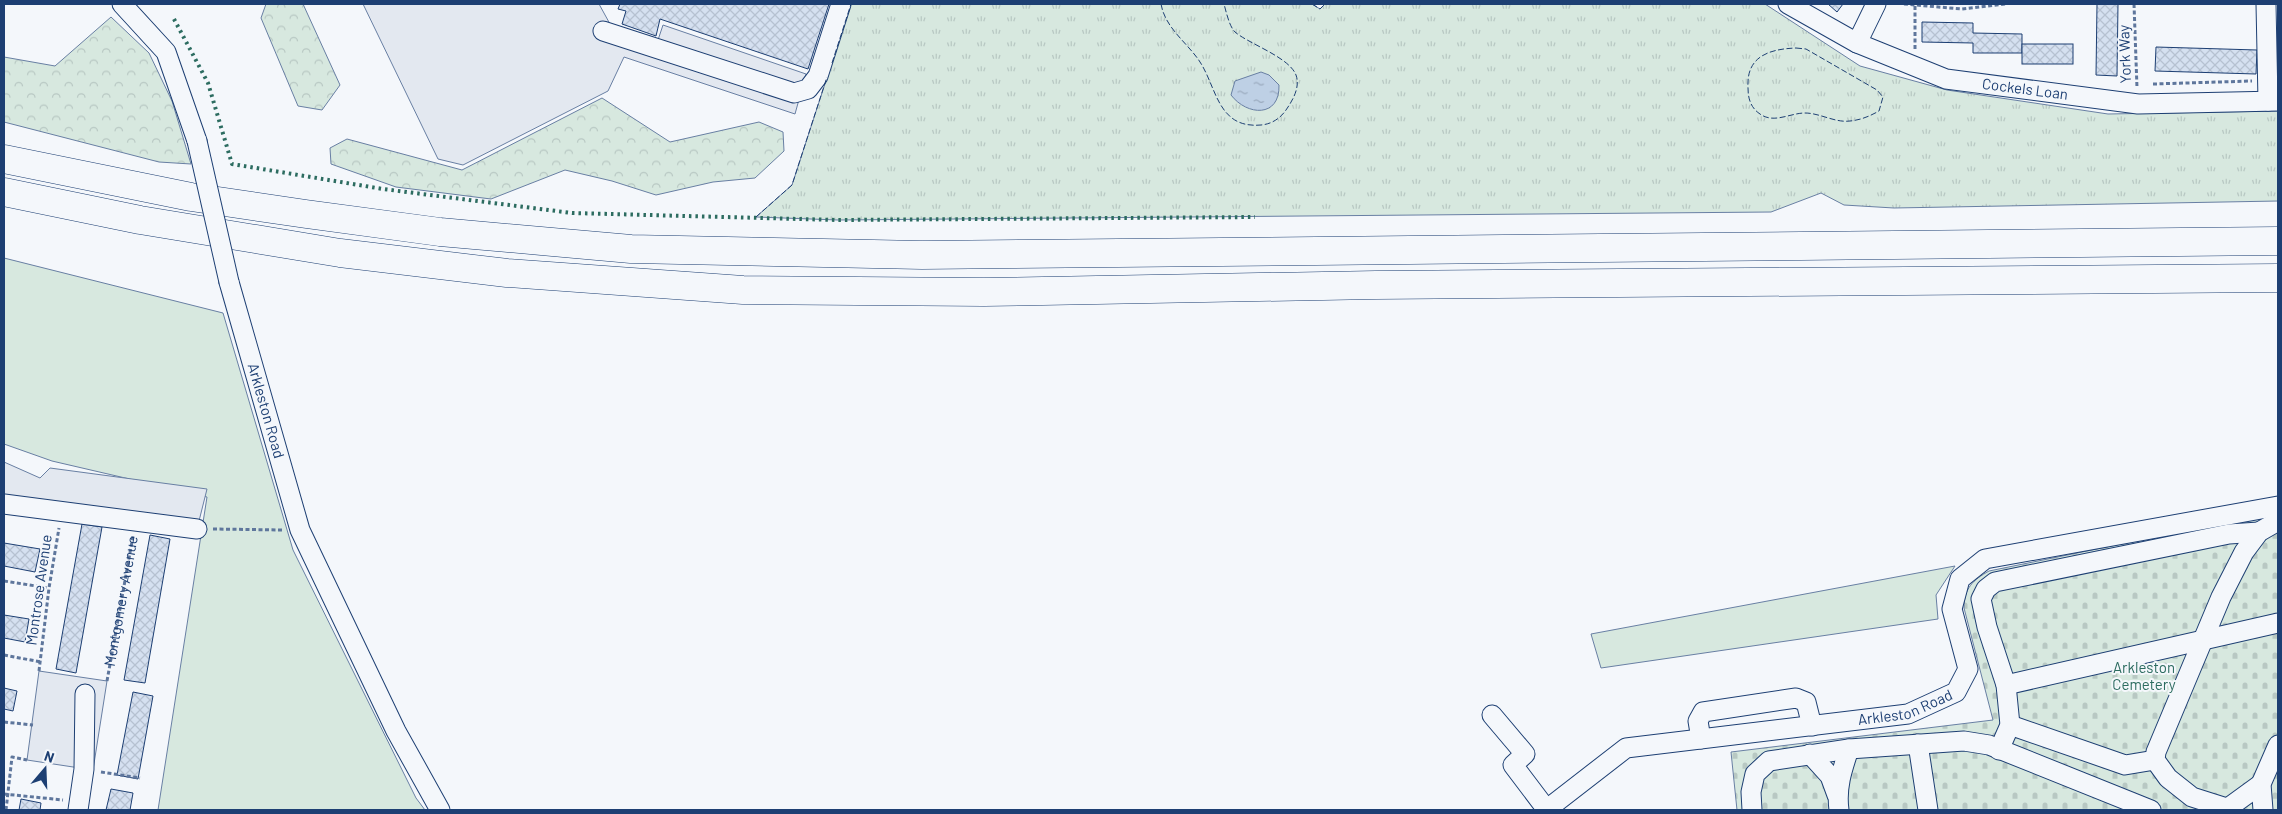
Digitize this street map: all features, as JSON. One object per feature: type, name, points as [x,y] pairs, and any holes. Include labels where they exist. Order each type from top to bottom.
[{"type":"highway","points":[[4,159],[191,197],[306,214],[440,232],[631,249],[922,255],[2278,240]]},
{"type":"highway","points":[[4,192],[240,238],[359,256],[507,274],[743,290],[984,292],[1396,285],[2278,278]]},
{"type":"street","points":[[603,31],[794,93],[808,89],[818,76],[841,4]]},
{"type":"street","name":"Cockels Loan","points":[[1788,4],[1857,43],[1946,79],[2138,104],[2273,101]]},
{"type":"street","points":[[1857,43],[1876,4]]},
{"type":"street","points":[[2266,4],[2268,81],[2273,101]]},
{"type":"street","name":"Arkleston Road","points":[[128,6],[166,52],[197,141],[229,282],[300,530],[396,731],[440,810]]},
{"type":"street","points":[[4,504],[197,529]]},
{"type":"street","name":"Arkleston Road","points":[[1547,810],[1626,748],[1908,714],[1956,692],[1968,669],[1952,609],[1960,579],[1985,559],[2278,506]]},
{"type":"street","points":[[2278,521],[2259,532],[2244,552],[2221,597],[2156,752],[2155,760],[2168,778],[2192,797],[2231,809],[2260,784],[2278,745]]},
{"type":"street","points":[[1999,750],[2010,725],[2006,685],[1987,627],[1981,599],[1986,589],[1995,582],[2229,534],[2259,532]]},
{"type":"street","points":[[2221,597],[2220,613],[2232,633]]},
{"type":"street","points":[[2006,685],[2278,623]]},
{"type":"street","points":[[79,806],[84,769],[85,694]]},
{"type":"street","points":[[1701,739],[1698,721],[1703,712],[1796,698],[1806,702],[1812,726]]},
{"type":"street","points":[[1492,715],[1525,754],[1513,765],[1547,810]]},
{"type":"street","points":[[2010,725],[2125,765],[2155,760]]},
{"type":"street","points":[[1752,810],[1751,792],[1754,774],[1768,761],[1849,749],[1964,740],[1999,750],[2140,808]]},
{"type":"street","points":[[1918,744],[1928,810]]},
{"type":"street","points":[[1838,802],[1841,773],[1849,749]]},
{"type":"street","points":[[1810,754],[1830,776],[1838,802]]},
{"type":"street","points":[[2260,784],[2263,810]]},
{"type":"path","points":[[1904,4],[1962,9],[2005,4]]},
{"type":"path","name":"York Way","points":[[2134,4],[2138,104]]},
{"type":"path","points":[[1915,5],[1915,55]]},
{"type":"path","points":[[2127,84],[2268,81]]},
{"type":"path","name":"Montrose Avenue","points":[[40,671],[49,588],[62,511]]},
{"type":"path","name":"Montgomery Avenue","points":[[107,681],[135,521]]},
{"type":"path","points":[[197,529],[300,530]]},
{"type":"path","points":[[4,582],[49,588]]},
{"type":"path","points":[[4,655],[41,662]]},
{"type":"path","points":[[4,722],[33,725]]},
{"type":"path","points":[[6,810],[6,795],[12,757],[27,760]]},
{"type":"path","points":[[93,770],[140,778]]},
{"type":"path","points":[[6,795],[79,806]]},
{"type":"green space","points":[[266,4],[303,4],[340,85],[322,110],[298,106],[261,18]]},
{"type":"green space","points":[[851,4],[1312,4],[1320,9],[1325,4],[1765,4],[1860,66],[1947,90],[2108,114],[2278,111],[2278,201],[1894,208],[1844,205],[1821,193],[1771,212],[838,220],[756,217],[792,185]]},
{"type":"green space","points":[[111,17],[149,53],[172,101],[191,164],[159,162],[4,122],[4,57],[55,66]]},
{"type":"green space","points":[[602,98],[670,142],[759,122],[783,132],[784,151],[755,178],[713,182],[656,195],[612,181],[565,170],[491,199],[396,187],[331,164],[330,148],[347,139],[462,170]]},
{"type":"green space","points":[[4,258],[223,313],[293,550],[416,798],[425,810],[158,810],[207,497],[52,461],[4,444]]},
{"type":"green space","name":"Arkleston Cemetery","points":[[2278,512],[2278,810],[1737,810],[1731,752],[1993,720],[1964,608],[1964,601],[1970,585],[1989,571]]},
{"type":"green space","points":[[1955,566],[1936,595],[1938,619],[1601,668],[1591,634]]},
{"type":"shaded area","points":[[363,4],[599,4],[610,24],[658,40],[663,25],[806,74],[795,114],[624,57],[608,91],[463,165],[438,159]]},
{"type":"shaded area","points":[[4,462],[40,478],[50,468],[207,489],[197,529],[4,504]]},
{"type":"shaded area","points":[[39,671],[107,681],[93,770],[27,760]]},
{"type":"water","points":[[1261,72],[1269,75],[1279,85],[1278,96],[1268,108],[1253,110],[1245,107],[1231,95],[1235,81]]},
{"type":"building","points":[[620,4],[829,4],[808,69],[660,19],[656,36],[622,24],[626,11],[618,9]]},
{"type":"building","points":[[1828,4],[1843,4],[1837,12]]},
{"type":"building","points":[[2097,4],[2118,4],[2117,76],[2096,75]]},
{"type":"building","points":[[1922,22],[1973,23],[1973,33],[2022,34],[2022,53],[1973,53],[1973,43],[1922,42]]},
{"type":"building","points":[[2022,44],[2073,44],[2073,64],[2022,64]]},
{"type":"building","points":[[2156,47],[2257,50],[2256,74],[2155,71]]},
{"type":"building","points":[[82,524],[102,527],[76,673],[56,669]]},
{"type":"building","points":[[150,535],[170,539],[145,683],[124,680]]},
{"type":"building","points":[[4,543],[40,549],[35,572],[4,566]]},
{"type":"building","points":[[4,615],[29,619],[25,642],[4,638]]},
{"type":"building","points":[[4,688],[17,691],[13,711],[4,709]]},
{"type":"building","points":[[133,692],[153,696],[138,779],[117,775]]},
{"type":"building","points":[[111,789],[133,793],[130,810],[106,810]]},
{"type":"building","points":[[21,799],[41,803],[40,810],[19,810]]},
{"type":"hedge","points":[[174,19],[208,83],[232,164],[383,189],[572,213],[838,220],[1255,217]]},
{"type":"fence","points":[[832,63],[851,4]]},
{"type":"fence","points":[[1161,4],[1171,27],[1204,69],[1226,113],[1235,120],[1246,124],[1261,125],[1269,123],[1286,111],[1296,92],[1296,75],[1285,62],[1235,32],[1229,22],[1224,4]]},
{"type":"fence","points":[[1312,4],[1320,9],[1325,4]]},
{"type":"fence","points":[[1796,48],[1806,49],[1877,90],[1883,97],[1879,111],[1862,119],[1844,121],[1811,113],[1771,118],[1757,112],[1752,106],[1748,88],[1748,77],[1755,62],[1776,50],[1796,48]]},
{"type":"fence","points":[[756,217],[792,185],[827,77]]}]
